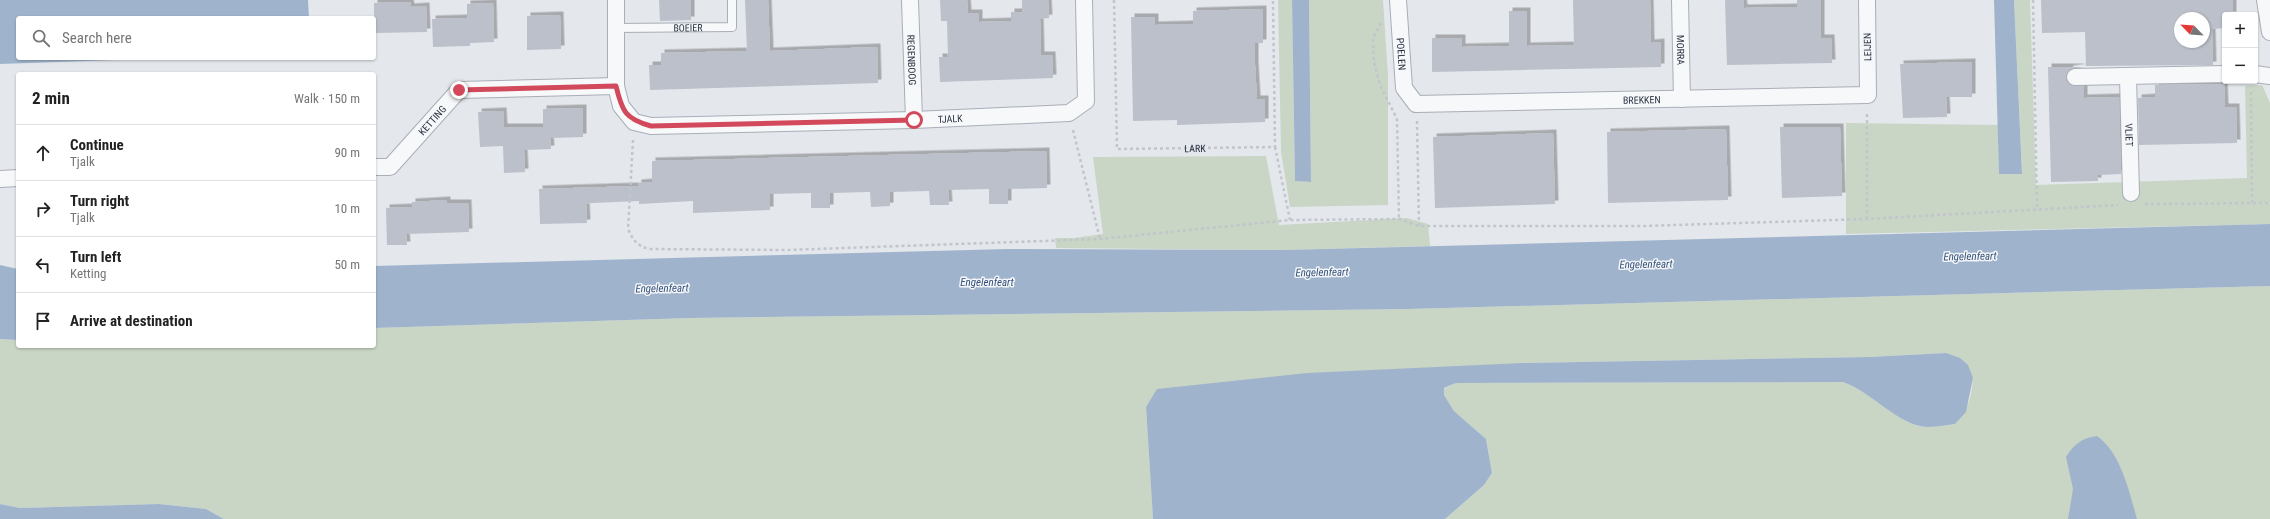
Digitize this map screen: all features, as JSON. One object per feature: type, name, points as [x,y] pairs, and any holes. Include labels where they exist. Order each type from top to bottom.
[{"type":"street","points":[[616,0],[616,86],[621,106],[634,122]]},
{"type":"street","name":"REGENBOOG","points":[[910,0],[914,120]]},
{"type":"street","points":[[1069,114],[1086,101],[1084,0]]},
{"type":"street","name":"POELEN","points":[[1398,0],[1404,88],[1416,104]]},
{"type":"street","name":"MORRA","points":[[1680,0],[1682,99]]},
{"type":"street","name":"LEIJEN","points":[[1866,0],[1868,94]]},
{"type":"street","points":[[2265,0],[2270,32]]},
{"type":"street","points":[[2075,77],[2222,74]]},
{"type":"street","points":[[2258,80],[2270,76]]},
{"type":"street","name":"VLIET","points":[[2128,77],[2130,200]]},
{"type":"street","name":"KETTING","points":[[376,167],[390,167],[459,90],[616,86]]},
{"type":"street","name":"BREKKEN","points":[[1416,104],[1868,94]]},
{"type":"street","name":"TJALK","points":[[634,122],[651,126],[914,120],[1069,114]]},
{"type":"street","points":[[0,179],[16,178]]},
{"type":"lane","name":"BOEIER","points":[[616,28],[732,27],[732,0]]},
{"type":"path","name":"LARK","points":[[1114,0],[1117,149],[1275,147]]},
{"type":"path","points":[[1273,0],[1275,147],[1290,220]]},
{"type":"path","points":[[2033,0],[2038,208]]},
{"type":"path","points":[[1382,20],[1373,38],[1374,62],[1380,85],[1396,119],[1400,219]]},
{"type":"path","points":[[2252,203],[2253,84]]},
{"type":"path","points":[[1867,219],[1868,94]]},
{"type":"path","points":[[1416,104],[1420,226]]},
{"type":"path","points":[[1069,114],[1100,239]]},
{"type":"path","points":[[634,122],[628,229],[634,240],[641,247],[649,249],[787,250],[1100,239],[1290,220],[1400,219],[1420,226],[1644,226],[1867,219],[2038,208],[2130,200],[2270,203]]},
{"type":"green space","points":[[1278,0],[1292,0],[1295,181],[1311,182],[1309,0],[1383,0],[1388,76],[1388,205],[1290,207],[1281,152]]},
{"type":"green space","points":[[2014,0],[2030,0],[2036,185],[2247,178],[2245,86],[2262,85],[2270,103],[2270,224],[1846,234],[1846,123],[1998,125],[1999,174],[2022,173]]},
{"type":"green space","points":[[1266,156],[1279,225],[1407,218],[1428,224],[1430,246],[1285,250],[1056,248],[1055,238],[1074,238],[1103,234],[1093,157]]},
{"type":"green space","points":[[2270,286],[2270,519],[1445,519],[1484,485],[1492,473],[1486,439],[1454,411],[1444,395],[1444,389],[1456,383],[1843,382],[1864,393],[1905,421],[1916,425],[1930,427],[1955,424],[1966,408],[1970,398],[1973,378],[1946,353],[1869,357],[1522,363],[1146,407],[1153,519],[224,519],[206,509],[159,504],[20,508],[0,504],[0,339],[16,340],[16,348],[376,348],[376,328],[691,318],[1408,309]]},
{"type":"water","points":[[0,0],[308,0],[309,16],[16,16],[16,60],[115,60],[0,64]]},
{"type":"water","points":[[1292,0],[1309,0],[1311,182],[1295,181]]},
{"type":"water","points":[[1994,0],[2014,0],[2022,174],[1999,174]]},
{"type":"water","name":"Engelenfeart","points":[[2270,224],[2270,286],[1408,309],[691,318],[376,328],[376,266],[1007,249],[1285,250]]},
{"type":"water","points":[[0,265],[16,269],[16,340],[0,339]]},
{"type":"water","points":[[1946,353],[1960,358],[1968,365],[1973,378],[1966,412],[1955,424],[1927,427],[1905,421],[1864,393],[1843,382],[1456,383],[1444,388],[1444,395],[1454,411],[1486,439],[1492,473],[1484,485],[1445,519],[1153,519],[1146,407],[1157,389],[1307,373],[1522,363],[1869,357]]},
{"type":"water","points":[[2097,436],[2105,443],[2118,462],[2127,485],[2137,519],[2068,519],[2073,489],[2066,457],[2079,442],[2087,438]]},
{"type":"water","points":[[0,504],[20,508],[159,504],[206,509],[224,519],[0,519]]},
{"type":"building","points":[[659,0],[691,0],[691,20],[660,21]]},
{"type":"building","points":[[745,0],[768,0],[770,51],[877,47],[878,83],[650,90],[649,65],[661,65],[661,53],[747,51]]},
{"type":"building","points":[[940,0],[967,0],[968,13],[979,13],[979,22],[1011,21],[1011,12],[1022,12],[1022,0],[1048,0],[1049,18],[1040,19],[1041,55],[1052,55],[1053,78],[940,82],[939,57],[948,57],[947,21],[941,21]]},
{"type":"building","points":[[1573,0],[1650,0],[1651,43],[1661,42],[1661,67],[1432,72],[1432,38],[1462,38],[1462,47],[1509,46],[1509,11],[1527,11],[1527,46],[1574,45]]},
{"type":"building","points":[[1725,0],[1743,0],[1744,8],[1797,7],[1797,0],[1821,0],[1821,38],[1831,38],[1832,63],[1727,65]]},
{"type":"building","points":[[2041,0],[2233,0],[2233,12],[2222,12],[2222,28],[2212,29],[2213,65],[2086,66],[2085,32],[2042,33]]},
{"type":"building","points":[[410,2],[411,7],[426,6],[427,32],[376,33],[374,3]]},
{"type":"building","points":[[493,3],[494,42],[470,43],[470,46],[433,47],[432,19],[467,18],[467,4]]},
{"type":"building","points":[[1263,9],[1263,43],[1255,43],[1255,65],[1257,99],[1265,99],[1265,122],[1177,125],[1177,120],[1133,121],[1131,17],[1155,17],[1155,25],[1193,24],[1193,11]]},
{"type":"building","points":[[560,15],[561,49],[527,50],[527,16]]},
{"type":"building","points":[[1972,62],[1972,97],[1946,97],[1947,117],[1903,118],[1900,64]]},
{"type":"building","points":[[2048,67],[2084,67],[2070,69],[2066,78],[2071,85],[2084,86],[2084,98],[2119,97],[2121,174],[2098,175],[2098,181],[2051,182]]},
{"type":"building","points":[[2224,84],[2225,107],[2236,107],[2237,143],[2139,145],[2138,98],[2155,97],[2155,85]]},
{"type":"building","points":[[583,108],[583,137],[550,138],[551,149],[524,150],[525,172],[504,173],[503,146],[480,147],[478,112],[503,111],[504,127],[543,127],[543,109]]},
{"type":"building","points":[[1780,127],[1840,127],[1842,196],[1782,198]]},
{"type":"building","points":[[1726,129],[1728,200],[1608,203],[1607,132]]},
{"type":"building","points":[[1553,133],[1555,204],[1435,208],[1433,137]]},
{"type":"building","points":[[1046,151],[1047,188],[1008,189],[1008,204],[989,204],[989,189],[948,190],[949,205],[930,205],[929,191],[890,192],[890,206],[871,207],[870,192],[830,193],[830,208],[811,208],[811,193],[770,194],[770,210],[693,213],[693,201],[639,204],[639,201],[593,203],[586,204],[587,223],[540,224],[539,189],[638,186],[638,183],[652,182],[652,161]]},
{"type":"building","points":[[447,200],[447,203],[468,203],[469,232],[406,234],[407,245],[387,245],[386,208],[412,207],[412,202]]},
{"type":"route","points":[[459,90],[616,86],[621,106],[634,122],[651,126],[914,120]]}]
